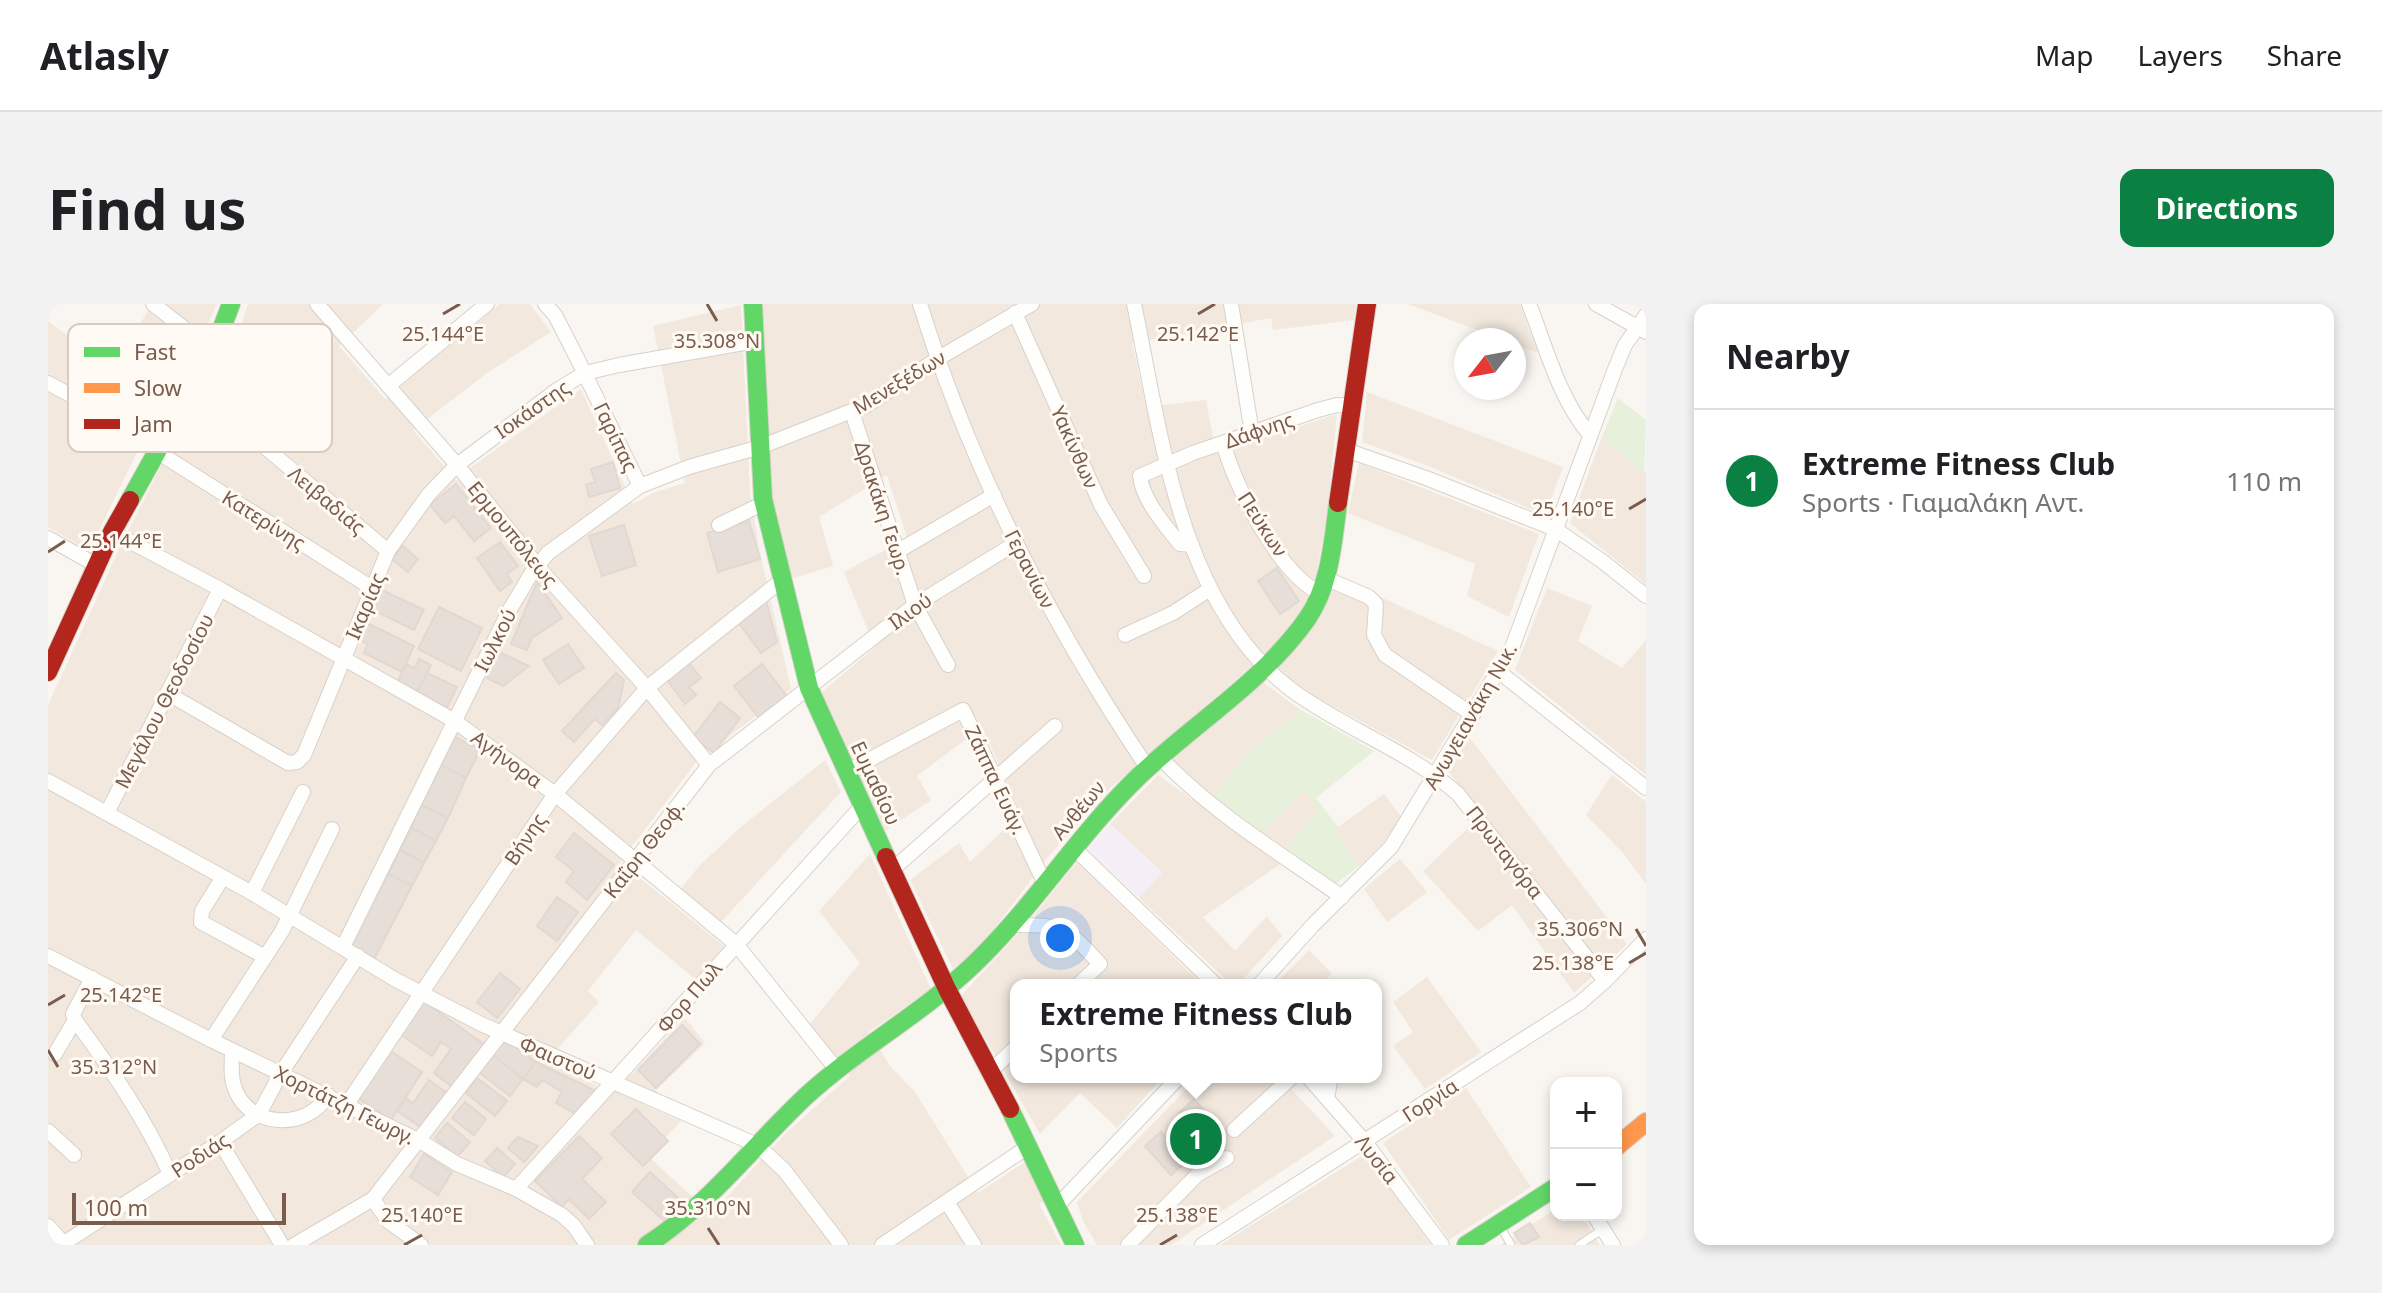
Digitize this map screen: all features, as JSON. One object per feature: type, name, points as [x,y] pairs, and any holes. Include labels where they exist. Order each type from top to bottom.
[{"type":"street","points":[[153,304],[179,324]]},
{"type":"street","points":[[388,386],[487,304]]},
{"type":"street","points":[[550,310],[567,304]]},
{"type":"street","name":"Ευμαθίου","points":[[753,304],[764,503],[809,688],[947,989],[1029,1146],[1075,1245]]},
{"type":"street","name":"Γερανίων","points":[[920,304],[937,359],[1016,543],[1100,696],[1154,762],[1342,897]]},
{"type":"street","name":"Μενεξέδων","points":[[760,447],[867,405],[937,359],[1032,304]]},
{"type":"street","name":"Πρωταγόρα","points":[[1134,304],[1168,464],[1192,545],[1210,589],[1235,627],[1265,665],[1305,699],[1436,776],[1458,794],[1605,981]]},
{"type":"street","points":[[1231,304],[1252,433]]},
{"type":"street","name":"Ανθέων","points":[[647,1245],[695,1211],[801,1101],[837,1070],[947,989],[1012,925],[1108,808],[1154,762],[1213,714],[1265,665],[1306,620],[1323,586],[1367,304]]},
{"type":"street","points":[[1529,304],[1566,397],[1590,435]]},
{"type":"street","points":[[1596,304],[1643,324]]},
{"type":"street","name":"Ερμουπόλεως","points":[[318,305],[457,465],[537,565],[647,688],[709,765]]},
{"type":"street","name":"Γαρίπας","points":[[550,310],[585,373],[640,486]]},
{"type":"street","name":"Υακίνθων","points":[[1015,313],[1101,505],[1144,576]]},
{"type":"street","name":"Ανωγειανάκη Νικ.","points":[[1265,979],[1391,847],[1512,648],[1621,353],[1643,324]]},
{"type":"street","name":"Ιοκάστης","points":[[457,465],[557,390],[585,373],[755,341]]},
{"type":"street","name":"Κατερίνης","points":[[48,383],[68,395]]},
{"type":"street","name":"Δάφνης","points":[[1192,545],[1182,545],[1175,538],[1141,483],[1140,476],[1223,443],[1329,407],[1352,406]]},
{"type":"street","name":"Δρακάκη Γεωρ.","points":[[852,412],[915,605],[948,665]]},
{"type":"street","name":"Πεύκων","points":[[1223,443],[1238,484],[1259,523],[1294,571],[1307,585],[1369,597],[1378,611],[1374,635],[1385,655],[1473,715]]},
{"type":"street","name":"Ιωλκού","points":[[343,947],[453,720],[509,611],[537,565],[562,541],[640,486],[689,467],[760,447]]},
{"type":"street","points":[[1346,450],[1555,529],[1646,596]]},
{"type":"street","points":[[48,672],[112,532],[157,452]]},
{"type":"street","name":"Κατερίνης","points":[[165,452],[372,588]]},
{"type":"street","name":"Λειβαδιάς","points":[[271,452],[388,551]]},
{"type":"street","name":"Ικαρίας","points":[[167,693],[288,763],[297,762],[304,755],[388,551],[420,505],[457,465]]},
{"type":"street","points":[[898,551],[994,495]]},
{"type":"street","points":[[719,525],[764,503]]},
{"type":"street","name":"Αγήνορα","points":[[112,532],[453,720],[555,794],[736,944],[837,1070]]},
{"type":"street","points":[[48,538],[96,565]]},
{"type":"street","name":"Ιλιού","points":[[809,688],[915,605],[1016,543]]},
{"type":"street","name":"Βήνης","points":[[347,1104],[555,794],[647,688],[782,580]]},
{"type":"street","name":"Μεγάλου Θεοδοσίου","points":[[107,813],[220,589]]},
{"type":"street","points":[[1125,635],[1173,613],[1210,589]]},
{"type":"street","points":[[1498,671],[1646,788]]},
{"type":"street","name":"Καΐρη Θεοφ.","points":[[373,1199],[709,765],[809,688]]},
{"type":"street","name":"Ζάππα Ευάγ.","points":[[846,772],[963,710],[1045,884]]},
{"type":"street","points":[[892,870],[1055,726]]},
{"type":"street","name":"Φαιστού","points":[[48,781],[252,893],[421,993],[501,1033],[757,1145],[784,1170],[841,1245]]},
{"type":"street","points":[[252,893],[303,792]]},
{"type":"street","name":"Φορ Πωλ","points":[[516,1189],[862,806]]},
{"type":"street","points":[[211,1040],[290,915],[332,829]]},
{"type":"street","points":[[1074,848],[1210,979]]},
{"type":"street","points":[[223,877],[202,911],[201,922],[265,957]]},
{"type":"street","points":[[1012,925],[1051,925],[1073,935],[1100,964],[1084,979]]},
{"type":"street","name":"Γοργία","points":[[1202,1245],[1565,1013],[1605,981],[1646,939]]},
{"type":"street","name":"Χορτάτζη Γεωργ.","points":[[48,956],[232,1051],[420,1141],[457,1164],[516,1189],[562,1215],[587,1245]]},
{"type":"street","points":[[281,1073],[358,956]]},
{"type":"street","points":[[92,978],[73,1014],[75,1020],[134,1105],[170,1174]]},
{"type":"street","points":[[55,1054],[75,1020]]},
{"type":"street","points":[[232,1051],[231,1072],[235,1089],[241,1100],[259,1114],[286,1122],[302,1119],[322,1105],[328,1095]]},
{"type":"street","points":[[990,1072],[1010,1053]]},
{"type":"street","name":"Ροδιάς","points":[[63,1244],[259,1114],[281,1073]]},
{"type":"street","points":[[1057,1206],[1173,1083]]},
{"type":"street","points":[[1234,1130],[1285,1083]]},
{"type":"street","name":"Λυσία","points":[[1313,1083],[1365,1142],[1442,1245]]},
{"type":"street","points":[[1327,1098],[1330,1083]]},
{"type":"street","points":[[1622,1142],[1646,1122]]},
{"type":"street","points":[[48,1131],[74,1155]]},
{"type":"street","points":[[220,1142],[282,1245]]},
{"type":"street","points":[[882,1245],[1029,1146]]},
{"type":"street","points":[[1128,1245],[1198,1174],[1227,1158]]},
{"type":"street","points":[[1466,1245],[1550,1191]]},
{"type":"street","points":[[294,1245],[373,1199],[388,1221],[421,1245]]},
{"type":"street","points":[[947,1202],[974,1245]]},
{"type":"street","points":[[1598,1221],[1613,1245]]},
{"type":"street","points":[[48,1226],[63,1244]]},
{"type":"lane","points":[[1499,1224],[1511,1245]]},
{"type":"lane","points":[[1579,1245],[1603,1229]]},
{"type":"shaded area","points":[[152,304],[217,304],[207,324],[140,324]]},
{"type":"shaded area","points":[[248,304],[383,304],[339,346],[385,399],[500,304],[530,304],[551,332],[487,373],[413,430],[457,481],[470,468],[581,389],[633,504],[655,492],[685,483],[653,326],[741,305],[750,493],[760,553],[791,689],[697,761],[620,862],[724,946],[695,979],[636,930],[588,991],[599,1002],[546,1062],[613,1093],[685,1018],[705,1043],[642,1104],[681,1121],[648,1156],[711,1214],[786,1133],[850,1076],[810,1024],[860,963],[819,911],[870,854],[931,989],[869,1032],[890,1066],[915,1092],[978,1193],[1025,1162],[1044,1201],[1039,1204],[1061,1245],[48,1245],[48,705],[121,545],[169,452],[332,452],[332,324],[242,324]]},
{"type":"shaded area","points":[[763,304],[1356,304],[1354,320],[1273,330],[1271,318],[1132,343],[1146,407],[1206,400],[1216,454],[1337,414],[1327,515],[1316,576],[1300,616],[1275,646],[1109,789],[1048,857],[983,944],[953,969],[910,880],[959,843],[970,862],[1021,813],[982,727],[917,776],[931,800],[885,831],[822,692],[875,647],[844,572],[907,538],[887,475],[819,517],[833,566],[790,579],[768,479]]},
{"type":"shaded area","points":[[1408,304],[1520,304],[1538,353],[1526,348],[1526,328],[1472,328]]},
{"type":"shaded area","points":[[48,321],[68,336],[68,452],[137,452],[89,551],[48,527]]},
{"type":"shaded area","points":[[1367,392],[1563,467],[1545,515],[1362,442]]},
{"type":"shaded area","points":[[1602,437],[1644,474],[1646,471],[1646,584],[1570,523]]},
{"type":"shaded area","points":[[1359,463],[1539,534],[1509,617],[1467,596],[1475,564],[1348,513]]},
{"type":"shaded area","points":[[1337,577],[1498,651],[1432,760],[1301,689],[1276,665],[1322,615]]},
{"type":"shaded area","points":[[1547,588],[1592,606],[1578,641],[1622,668],[1646,640],[1646,775],[1515,670]]},
{"type":"shaded area","points":[[1259,680],[1301,710],[1249,752],[1212,795],[1173,760]]},
{"type":"shaded area","points":[[1470,738],[1627,944],[1574,993],[1512,905],[1478,931],[1423,871],[1483,814],[1448,771]]},
{"type":"shaded area","points":[[825,760],[841,792],[720,923],[680,890],[699,866],[742,826]]},
{"type":"shaded area","points":[[1158,775],[1282,863],[1203,917],[1235,951],[1267,916],[1282,936],[1243,979],[1226,979],[1139,898],[1162,872],[1110,824]]},
{"type":"shaded area","points":[[1612,775],[1646,802],[1646,884],[1623,853],[1586,815]]},
{"type":"shaded area","points":[[1304,790],[1320,808],[1285,848],[1263,833]]},
{"type":"shaded area","points":[[1384,794],[1402,818],[1382,844],[1359,866],[1334,830]]},
{"type":"shaded area","points":[[1110,824],[1162,873],[1139,898],[1088,849]]},
{"type":"shaded area","points":[[1400,859],[1427,892],[1387,922],[1364,889]]},
{"type":"shaded area","points":[[1077,862],[1196,979],[1010,979],[1010,1082],[961,996],[1026,925]]},
{"type":"shaded area","points":[[1309,950],[1332,974],[1326,979],[1280,979]]},
{"type":"shaded area","points":[[1427,977],[1481,1052],[1425,1089],[1393,1046],[1413,1032],[1393,1002]]},
{"type":"shaded area","points":[[1011,1083],[1158,1083],[1117,1128],[1080,1093],[1040,1134]]},
{"type":"shaded area","points":[[1192,1083],[1286,1083],[1335,1136],[1171,1245],[1097,1245],[1083,1221],[1077,1202]]},
{"type":"shaded area","points":[[1466,1088],[1531,1187],[1449,1240],[1383,1143]]},
{"type":"shaded area","points":[[1365,1154],[1431,1245],[1220,1245]]},
{"type":"shaded area","points":[[1550,1213],[1550,1221],[1585,1221],[1600,1245],[1500,1245]]},
{"type":"green space","points":[[1618,398],[1646,420],[1644,475],[1602,437]]},
{"type":"green space","points":[[1301,710],[1374,751],[1316,798],[1338,827],[1334,830],[1359,866],[1334,885],[1285,848],[1319,808],[1304,791],[1263,833],[1212,795],[1249,752]]},
{"type":"building","points":[[613,462],[620,488],[589,497],[586,485],[595,482],[591,469]]},
{"type":"building","points":[[456,484],[491,528],[474,541],[454,516],[445,523],[430,505]]},
{"type":"building","points":[[749,521],[760,559],[718,572],[707,533]]},
{"type":"building","points":[[624,525],[636,565],[602,576],[589,536]]},
{"type":"building","points":[[500,542],[518,566],[507,574],[512,582],[500,591],[477,558]]},
{"type":"building","points":[[403,546],[418,559],[408,572],[392,559]]},
{"type":"building","points":[[1277,568],[1299,601],[1280,614],[1258,581]]},
{"type":"building","points":[[537,582],[562,618],[532,638],[527,650],[511,644]]},
{"type":"building","points":[[380,589],[424,610],[414,630],[371,609]]},
{"type":"building","points":[[766,601],[777,642],[761,653],[738,622]]},
{"type":"building","points":[[439,607],[482,628],[461,671],[418,649]]},
{"type":"building","points":[[365,622],[414,646],[402,672],[364,653],[368,644],[357,639]]},
{"type":"building","points":[[568,644],[584,668],[559,684],[543,660]]},
{"type":"building","points":[[499,652],[529,666],[503,686],[487,678]]},
{"type":"building","points":[[419,659],[431,665],[417,693],[397,683],[406,664],[415,668]]},
{"type":"building","points":[[689,663],[701,678],[689,687],[696,695],[685,704],[667,680]]},
{"type":"building","points":[[762,664],[787,696],[759,718],[734,686]]},
{"type":"building","points":[[427,673],[457,687],[447,708],[417,693]]},
{"type":"building","points":[[616,673],[624,680],[618,708],[602,725],[595,719],[574,742],[562,731]]},
{"type":"building","points":[[720,702],[740,718],[714,753],[693,737]]},
{"type":"building","points":[[455,737],[480,750],[466,778],[441,765]]},
{"type":"building","points":[[441,765],[466,778],[448,818],[421,805]]},
{"type":"building","points":[[421,805],[448,818],[436,841],[411,828]]},
{"type":"building","points":[[411,828],[436,841],[424,863],[400,850]]},
{"type":"building","points":[[574,833],[614,865],[587,900],[566,882],[574,871],[556,857]]},
{"type":"building","points":[[400,850],[424,863],[412,886],[388,874]]},
{"type":"building","points":[[388,874],[412,886],[374,959],[350,946]]},
{"type":"building","points":[[557,897],[578,912],[557,941],[537,926]]},
{"type":"building","points":[[500,973],[520,989],[497,1018],[477,1002]]},
{"type":"building","points":[[423,1001],[485,1045],[454,1088],[434,1073],[451,1049],[441,1042],[432,1056],[400,1034]]},
{"type":"building","points":[[682,1025],[700,1044],[656,1088],[638,1070]]},
{"type":"building","points":[[505,1039],[536,1062],[523,1079],[493,1055]]},
{"type":"building","points":[[389,1050],[422,1072],[391,1120],[358,1098]]},
{"type":"building","points":[[493,1055],[523,1079],[510,1096],[480,1073]]},
{"type":"building","points":[[536,1062],[596,1091],[574,1113],[556,1103],[562,1092],[542,1080],[537,1087],[523,1079]]},
{"type":"building","points":[[477,1078],[507,1101],[495,1116],[466,1093]]},
{"type":"building","points":[[429,1080],[447,1093],[422,1128],[397,1111],[406,1098],[413,1103]]},
{"type":"building","points":[[1194,1099],[1221,1130],[1171,1175],[1145,1146],[1161,1132],[1174,1146],[1193,1128],[1179,1113]]},
{"type":"building","points":[[465,1102],[486,1119],[474,1135],[452,1118]]},
{"type":"building","points":[[636,1109],[668,1141],[643,1166],[611,1134]]},
{"type":"building","points":[[447,1123],[470,1142],[457,1157],[435,1138]]},
{"type":"building","points":[[579,1136],[602,1158],[582,1179],[606,1202],[589,1219],[569,1199],[562,1207],[535,1181]]},
{"type":"building","points":[[518,1137],[538,1146],[524,1162],[508,1148]]},
{"type":"building","points":[[497,1148],[515,1164],[503,1177],[485,1161]]},
{"type":"building","points":[[424,1154],[452,1172],[438,1195],[410,1177]]},
{"type":"building","points":[[650,1172],[686,1205],[668,1224],[632,1192]]},
{"type":"building","points":[[1530,1223],[1539,1237],[1523,1245],[1514,1233]]},
{"type":"traffic: fast","points":[[223,324],[231,304]]},
{"type":"traffic: fast","points":[[753,304],[763,499],[809,688],[886,857]]},
{"type":"traffic: fast","points":[[130,500],[157,452]]},
{"type":"traffic: fast","points":[[647,1245],[710,1194],[805,1097],[972,966],[1135,780],[1269,664],[1315,606],[1329,563],[1338,503]]},
{"type":"traffic: fast","points":[[1010,1109],[1075,1245]]},
{"type":"traffic: fast","points":[[1466,1245],[1550,1191]]},
{"type":"traffic: slow","points":[[1622,1142],[1646,1122]]},
{"type":"traffic: jam","points":[[1338,503],[1367,304]]},
{"type":"traffic: jam","points":[[48,672],[112,532],[130,500]]},
{"type":"traffic: jam","points":[[886,857],[947,989],[1010,1109]]},
{"type":"place","name":"Extreme Fitness Club","points":[[1196,1139]]}]
